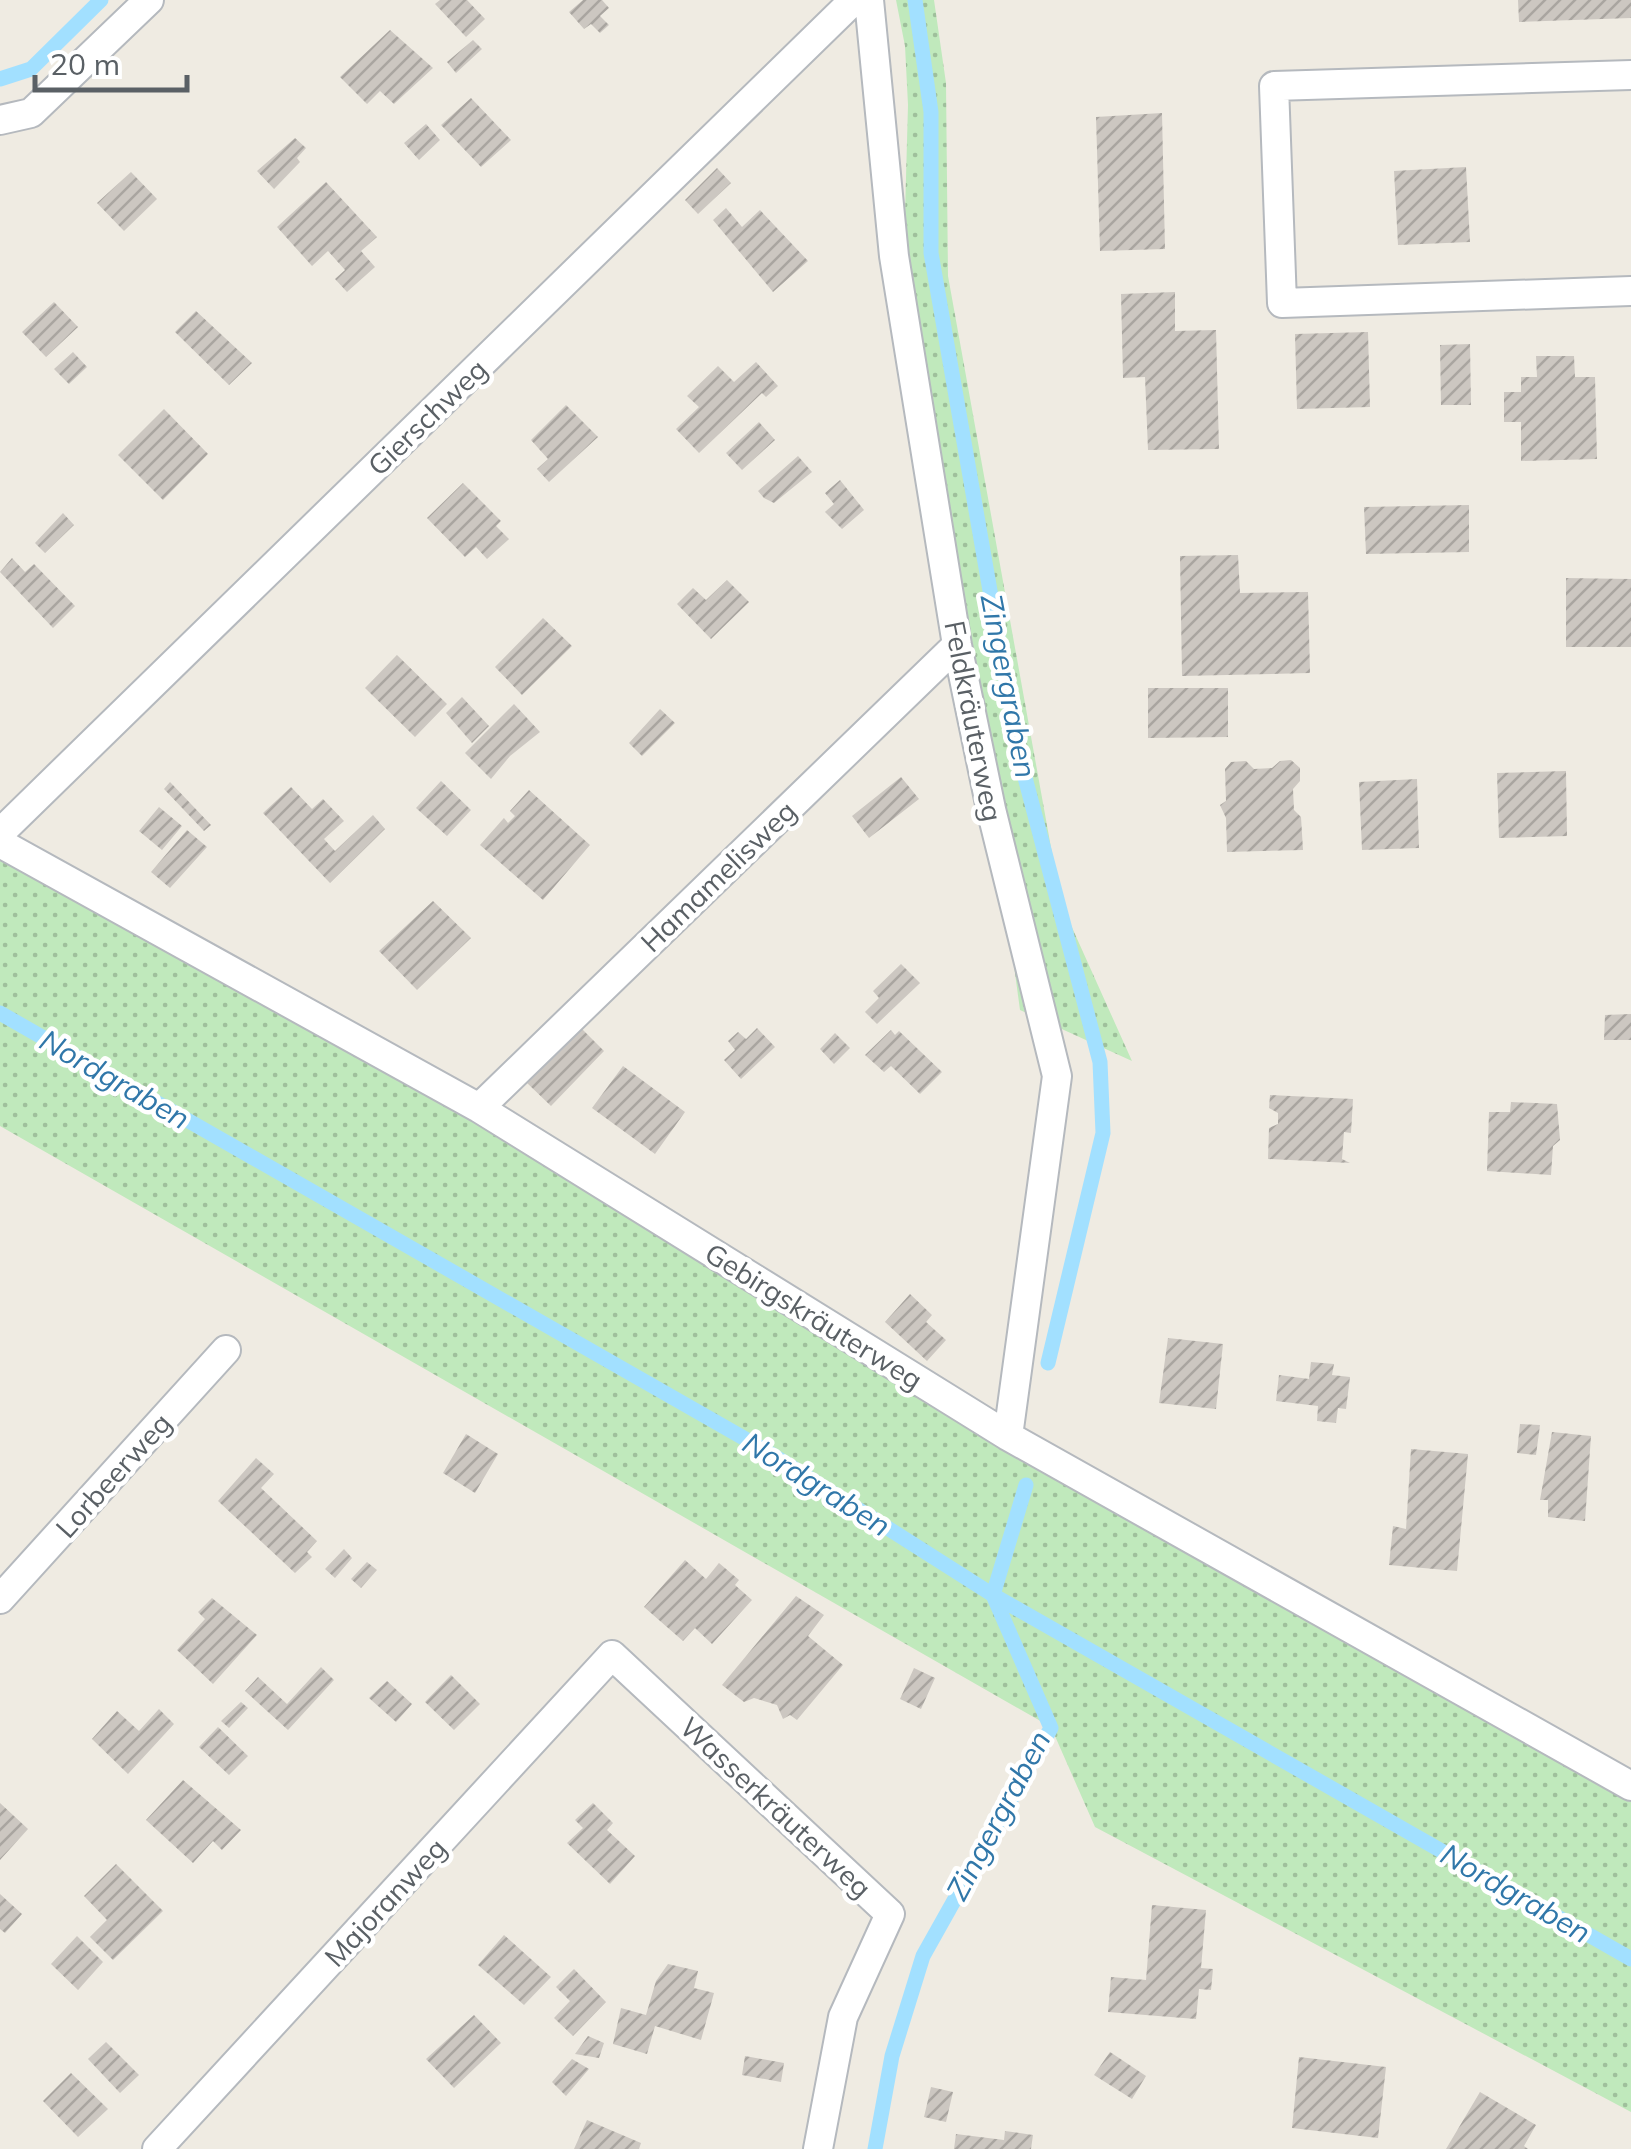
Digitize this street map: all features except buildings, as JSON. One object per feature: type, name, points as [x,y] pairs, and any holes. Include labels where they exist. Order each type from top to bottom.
[{"type":"lane","points":[[0,120],[32,112],[149,0]]},
{"type":"lane","name":"Gierschweg","points":[[0,833],[854,0]]},
{"type":"lane","name":"Feldkräuterweg","points":[[869,0],[894,256],[957,645],[991,808],[1057,1076],[1008,1436]]},
{"type":"lane","points":[[1631,75],[1274,86],[1282,303],[1631,291]]},
{"type":"lane","name":"Hamamelisweg","points":[[479,1108],[957,645]]},
{"type":"lane","name":"Gebirgskräuterweg","points":[[0,843],[479,1108],[1008,1436],[1631,1786]]},
{"type":"lane","name":"Lorbeerweg","points":[[0,1599],[226,1350]]},
{"type":"lane","name":"Majoranweg","points":[[157,2149],[612,1654]]},
{"type":"lane","name":"Wasserkräuterweg","points":[[612,1654],[890,1914],[843,2017],[818,2149]]},
{"type":"green space","points":[[896,0],[934,0],[946,83],[948,276],[1061,903],[1132,1061],[1020,1010],[970,640],[904,250],[908,105],[905,46]]},
{"type":"green space","points":[[0,843],[479,1108],[1008,1437],[1631,1786],[1631,2112],[1095,1827],[1051,1727],[0,1126]]},
{"type":"waterway","points":[[0,79],[31,69],[101,0]]},
{"type":"waterway","name":"Zingergraben","points":[[915,0],[931,112],[931,253],[1018,751],[1100,1062],[1103,1133],[1048,1363]]},
{"type":"waterway","name":"Nordgraben","points":[[0,1013],[768,1452],[993,1595],[1631,1959]]},
{"type":"waterway","name":"Zingergraben","points":[[875,2149],[892,2056],[923,1956],[1051,1728],[993,1595],[1026,1485]]}]
